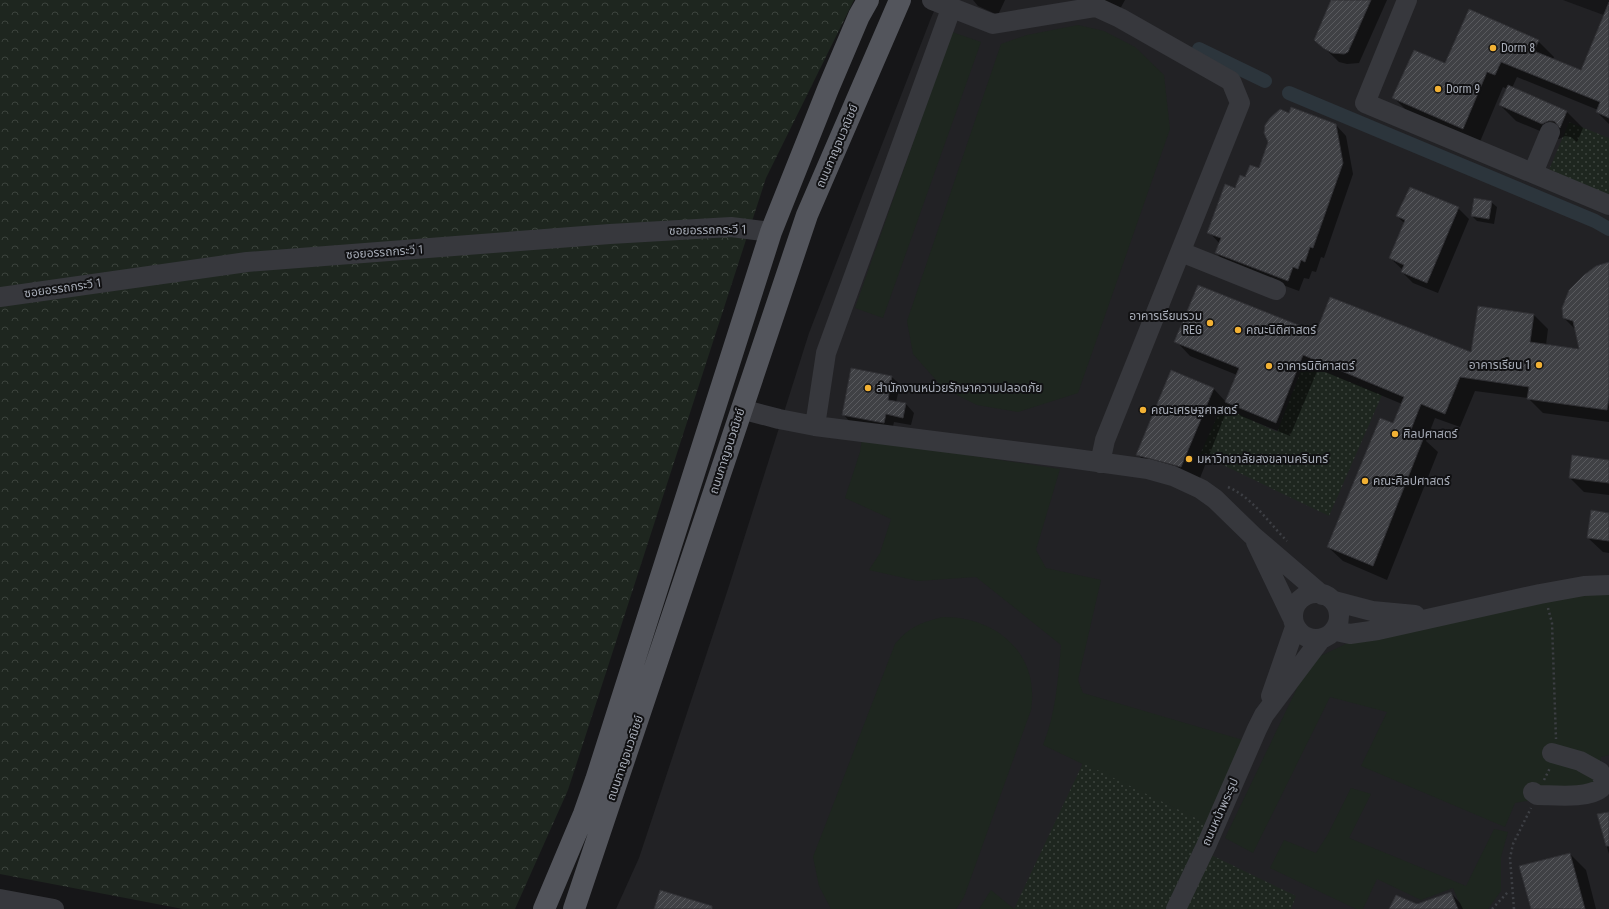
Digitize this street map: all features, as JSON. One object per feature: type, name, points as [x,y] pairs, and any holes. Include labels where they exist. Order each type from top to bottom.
[{"type":"main road","name":"ถนนกาญจนวณิชย์","points":[[544,909],[584,814],[594,786],[771,232],[828,88],[859,16],[868,0]]},
{"type":"main road","name":"ถนนกาญจนวณิชย์","points":[[574,909],[807,215],[900,0]]},
{"type":"main road","points":[[716,403],[741,409]]},
{"type":"street","points":[[932,0],[951,9],[993,24],[1091,4],[1120,18],[1231,81],[1240,103],[1105,440],[1100,463]]},
{"type":"street","points":[[1407,0],[1365,103],[1609,205]]},
{"type":"street","points":[[815,426],[826,353],[951,9]]},
{"type":"street","points":[[1533,174],[1550,132]]},
{"type":"street","name":"ซอยอรรถกระวี 1","points":[[0,297],[247,262],[625,233],[732,227],[771,232]]},
{"type":"street","points":[[1181,252],[1276,290]]},
{"type":"street","points":[[741,409],[779,419],[815,426],[1100,463],[1148,470],[1173,476],[1215,499],[1252,535],[1338,608],[1340,623],[1328,635]]},
{"type":"street","points":[[1252,535],[1294,622],[1301,633],[1307,636],[1350,634],[1378,630],[1584,586],[1609,584]]},
{"type":"street","points":[[1294,622],[1293,610],[1301,598],[1308,595],[1328,598],[1342,604],[1383,612],[1439,616]]},
{"type":"street","name":"ถนนหน้าพระรูป","points":[[1176,909],[1264,715],[1294,622]]},
{"type":"street","name":"ถนนหน้าพระรูป","points":[[1264,715],[1328,635]]},
{"type":"street","points":[[1533,792],[1537,795],[1575,795],[1592,793],[1602,788],[1604,781],[1600,772],[1580,761],[1552,753]]},
{"type":"street","points":[[0,899],[54,909]]},
{"type":"path","points":[[1223,485],[1239,492],[1256,507],[1291,545]]},
{"type":"path","points":[[1492,909],[1508,892]]},
{"type":"shaded area","name":"มหาวิทยาลัยสงขลานครินทร์","points":[[939,0],[1563,0],[1609,17],[1609,909],[616,909],[639,858],[729,586],[809,333]]},
{"type":"green space","points":[[0,0],[854,0],[766,178],[568,790],[515,909],[183,909],[0,874]]},
{"type":"green space","points":[[1078,25],[1104,31],[1135,47],[1164,75],[1170,129],[1078,393],[1018,412],[977,405],[943,388],[913,354],[907,321],[1001,44],[1027,35]]},
{"type":"green space","points":[[952,32],[981,42],[883,318],[855,308]]},
{"type":"green space","points":[[1569,122],[1609,138],[1609,195],[1549,170]]},
{"type":"green space","points":[[1304,363],[1382,395],[1329,516],[1200,454],[1222,406],[1277,432]]},
{"type":"green space","points":[[862,439],[1060,469],[1036,550],[1046,568],[1101,580],[1078,680],[1083,693],[1243,740],[1210,825],[1043,745],[1054,708],[1061,645],[976,577],[918,581],[869,570],[880,553],[891,519],[845,498],[860,452]]},
{"type":"green space","points":[[1603,590],[1609,591],[1609,755],[1601,757],[1599,788],[1515,803],[1505,827],[1361,766],[1387,712],[1330,697],[1253,853],[1225,838],[1310,661],[1354,640]]},
{"type":"green space","points":[[943,617],[963,619],[981,624],[997,632],[1011,642],[1021,656],[1029,672],[1032,690],[1031,710],[964,897],[956,909],[831,909],[819,886],[813,857],[895,644],[905,633],[916,626]]},
{"type":"green space","points":[[1083,763],[1210,825],[1170,909],[1014,909]]},
{"type":"green space","points":[[1351,788],[1371,794],[1349,838],[1466,886],[1494,829],[1508,832],[1501,857],[1501,891],[1488,909],[1462,909],[1453,888],[1421,900],[1377,879],[1363,909],[1356,909],[1270,868],[1284,840],[1316,853],[1328,834]]},
{"type":"green space","points":[[1205,852],[1296,896],[1291,909],[1179,909]]},
{"type":"green space","points":[[991,890],[1014,909],[979,909]]},
{"type":"building","points":[[1331,0],[1371,0],[1348,52],[1344,54],[1332,53],[1323,48],[1314,40]]},
{"type":"building","points":[[1609,2],[1609,118],[1596,112],[1600,102],[1501,62],[1495,75],[1487,72],[1463,129],[1392,98],[1414,50],[1445,63],[1469,9],[1539,40],[1534,51],[1581,70]]},
{"type":"building","points":[[1508,85],[1567,111],[1560,128],[1554,121],[1548,121],[1542,124],[1499,105]]},
{"type":"building","points":[[1291,107],[1336,124],[1343,163],[1313,248],[1310,247],[1305,262],[1301,260],[1298,269],[1293,267],[1288,281],[1215,253],[1221,238],[1207,233],[1225,184],[1235,188],[1240,175],[1245,177],[1250,165],[1259,168],[1268,142],[1264,133],[1265,125],[1280,109],[1289,113]]},
{"type":"building","points":[[1410,187],[1459,207],[1427,283],[1401,272],[1404,265],[1389,258],[1405,220],[1396,216]]},
{"type":"building","points":[[1474,198],[1492,201],[1489,219],[1471,216]]},
{"type":"building","points":[[1609,262],[1609,397],[1607,410],[1527,399],[1529,387],[1460,377],[1445,414],[1421,404],[1410,432],[1424,437],[1373,566],[1327,547],[1380,418],[1393,423],[1404,397],[1303,355],[1276,423],[1225,402],[1239,368],[1174,342],[1198,285],[1316,332],[1330,297],[1471,352],[1478,306],[1534,314],[1530,342],[1579,349],[1573,321],[1563,318],[1562,308],[1569,290],[1584,275],[1596,266]]},
{"type":"building","name":"สำนักงานหน่วยรักษาความปลอดภัย","points":[[851,368],[892,376],[888,400],[906,403],[903,418],[886,414],[884,423],[842,415]]},
{"type":"building","points":[[1171,370],[1214,388],[1181,467],[1136,455]]},
{"type":"building","points":[[1572,455],[1609,460],[1609,483],[1569,478]]},
{"type":"building","points":[[1591,510],[1609,513],[1609,541],[1587,538]]},
{"type":"building","points":[[1609,812],[1609,846],[1606,846],[1597,814]]},
{"type":"building","points":[[1570,853],[1585,909],[1531,909],[1519,866]]},
{"type":"building","points":[[660,890],[712,906],[712,909],[654,909]]},
{"type":"building","points":[[1451,892],[1458,909],[1389,909],[1396,895],[1417,904]]},
{"type":"waterway","points":[[1199,49],[1265,81]]},
{"type":"waterway","points":[[1289,93],[1595,221],[1609,229]]},
{"type":"place","name":"Dorm 8","points":[[1493,48]]},
{"type":"place","name":"Dorm 9","points":[[1438,89]]},
{"type":"place","name":"อาคารเรียนรวม REG","points":[[1210,323]]},
{"type":"place","name":"คณะนิติศาสตร์","points":[[1238,330]]},
{"type":"place","name":"อาคารเรียน 1","points":[[1539,365]]},
{"type":"place","name":"อาคารนิติศาสตร์","points":[[1269,366]]},
{"type":"place","name":"สำนักงานหน่วยรักษาความปลอดภัย","points":[[868,388]]},
{"type":"place","name":"คณะเศรษฐศาสตร์","points":[[1143,410]]},
{"type":"place","name":"ศิลปศาสตร์","points":[[1395,434]]},
{"type":"place","name":"มหาวิทยาลัยสงขลานครินทร์","points":[[1189,459]]},
{"type":"place","name":"คณะศิลปศาสตร์","points":[[1365,481]]}]
